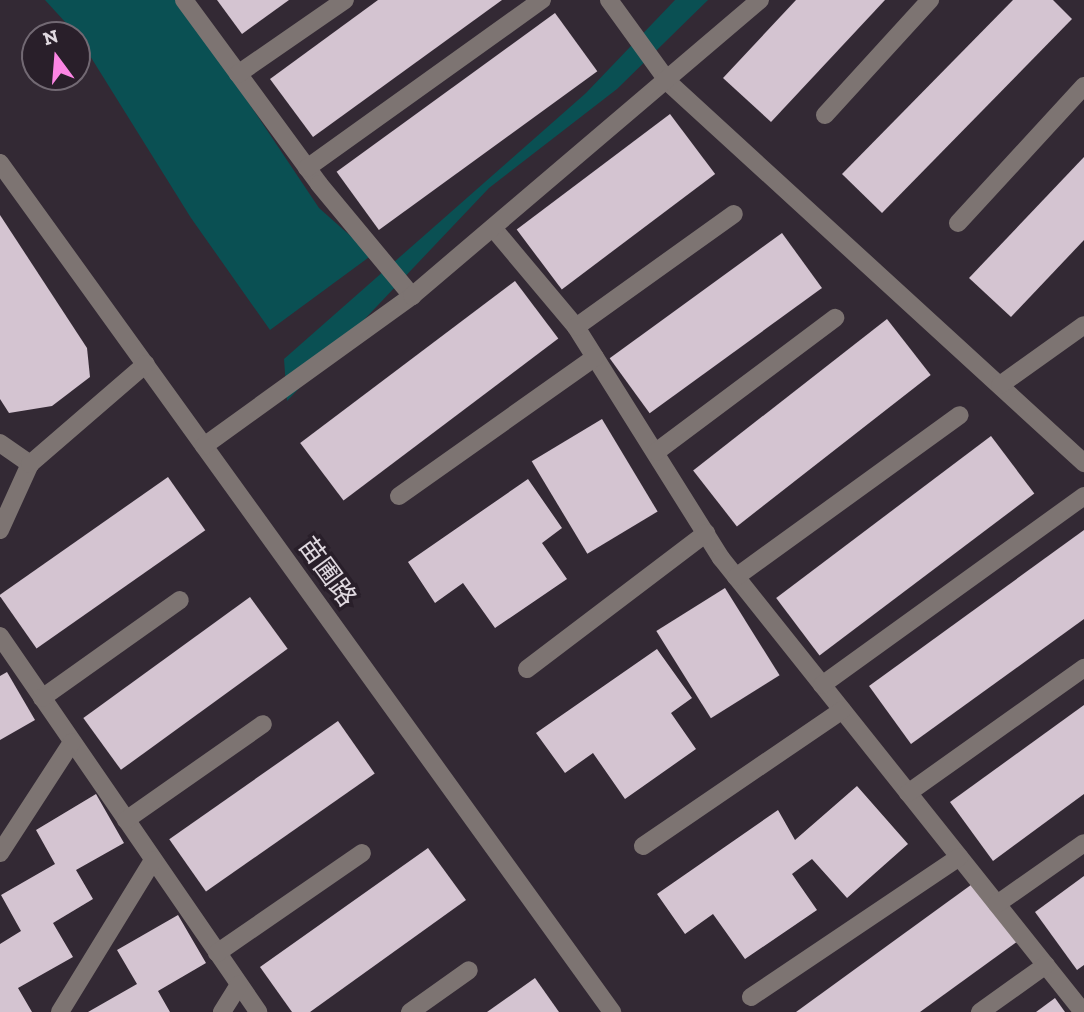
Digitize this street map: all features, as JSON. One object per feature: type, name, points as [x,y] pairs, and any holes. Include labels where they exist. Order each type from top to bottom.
[{"type":"street","points":[[184,0],[307,169],[412,296]]},
{"type":"street","points":[[238,74],[345,0]]},
{"type":"street","points":[[307,169],[542,0]]},
{"type":"street","points":[[204,446],[412,296],[669,83],[760,0]]},
{"type":"street","points":[[825,115],[930,0]]},
{"type":"street","points":[[616,2],[669,83],[1084,463]]},
{"type":"street","points":[[958,223],[1084,86]]},
{"type":"street","name":"苗圃路","points":[[0,163],[612,1012]]},
{"type":"street","points":[[576,327],[734,214]]},
{"type":"street","points":[[493,229],[576,327],[736,577],[1046,965],[1081,1004]]},
{"type":"street","points":[[656,452],[835,317]]},
{"type":"street","points":[[1000,385],[1084,325]]},
{"type":"street","points":[[399,496],[595,357]]},
{"type":"street","points":[[0,530],[30,464],[146,364]]},
{"type":"street","points":[[736,577],[960,415]]},
{"type":"street","points":[[0,443],[30,464]]},
{"type":"street","points":[[822,685],[1084,496]]},
{"type":"street","points":[[527,668],[706,533]]},
{"type":"street","points":[[42,698],[180,600]]},
{"type":"street","points":[[0,636],[257,1012]]},
{"type":"street","points":[[908,793],[1084,668]]},
{"type":"street","points":[[643,846],[842,710]]},
{"type":"street","points":[[126,820],[263,724]]},
{"type":"street","points":[[0,853],[72,741]]},
{"type":"street","points":[[998,904],[1084,843]]},
{"type":"street","points":[[217,953],[362,852]]},
{"type":"street","points":[[751,997],[959,857]]},
{"type":"street","points":[[60,1012],[153,860]]},
{"type":"street","points":[[980,1012],[1046,965]]},
{"type":"street","points":[[410,1012],[469,970]]},
{"type":"street","points":[[222,1012],[239,985]]},
{"type":"shaded area","points":[[45,0],[180,0],[319,208],[372,255],[270,330],[191,218],[91,57],[91,21],[64,21]]},
{"type":"shaded area","points":[[675,0],[708,0],[617,89],[489,188],[287,401],[284,359],[586,93]]},
{"type":"building","points":[[217,0],[289,0],[242,34]]},
{"type":"building","points":[[378,0],[502,0],[313,137],[270,79]]},
{"type":"building","points":[[796,0],[885,0],[771,122],[723,78]]},
{"type":"building","points":[[1013,0],[1053,0],[1072,19],[882,213],[842,174]]},
{"type":"building","points":[[555,13],[597,71],[379,230],[337,172]]},
{"type":"building","points":[[670,114],[715,174],[562,289],[517,230]]},
{"type":"building","points":[[1084,157],[1084,240],[1011,317],[969,278]]},
{"type":"building","points":[[0,215],[87,348],[90,377],[52,406],[9,413],[0,399]]},
{"type":"building","points":[[782,233],[822,288],[650,413],[610,358]]},
{"type":"building","points":[[515,281],[558,339],[343,500],[300,443]]},
{"type":"building","points":[[887,319],[931,375],[737,526],[693,470]]},
{"type":"building","points":[[602,419],[658,512],[587,554],[532,461]]},
{"type":"building","points":[[991,436],[1034,494],[819,655],[776,598]]},
{"type":"building","points":[[168,477],[205,530],[37,648],[0,595]]},
{"type":"building","points":[[528,479],[562,528],[542,543],[567,579],[495,628],[463,583],[435,603],[408,562]]},
{"type":"building","points":[[1084,530],[1084,619],[911,744],[869,686]]},
{"type":"building","points":[[725,588],[780,675],[711,718],[656,631]]},
{"type":"building","points":[[250,597],[288,649],[121,770],[83,718]]},
{"type":"building","points":[[657,649],[692,698],[671,713],[696,749],[625,799],[593,753],[565,773],[536,733]]},
{"type":"building","points":[[7,672],[35,720],[0,740],[0,676]]},
{"type":"building","points":[[1084,705],[1084,794],[993,861],[950,802]]},
{"type":"building","points":[[338,721],[375,773],[206,892],[169,839]]},
{"type":"building","points":[[857,786],[908,844],[847,898],[812,859],[792,874],[817,910],[745,959],[713,914],[685,934],[657,894],[778,810],[795,840]]},
{"type":"building","points":[[96,794],[124,843],[76,870],[93,899],[53,923],[73,957],[18,988],[32,1012],[0,1012],[0,944],[21,931],[1,895],[55,864],[36,830]]},
{"type":"building","points":[[428,848],[466,900],[310,1012],[292,1012],[260,967]]},
{"type":"building","points":[[1084,876],[1084,965],[1077,970],[1035,912]]},
{"type":"building","points":[[975,882],[1018,941],[920,1012],[796,1012]]},
{"type":"building","points":[[178,915],[206,963],[158,991],[170,1012],[88,1012],[137,984],[117,950]]},
{"type":"building","points":[[535,978],[559,1012],[487,1012]]},
{"type":"building","points":[[1055,998],[1065,1012],[1036,1012]]}]
